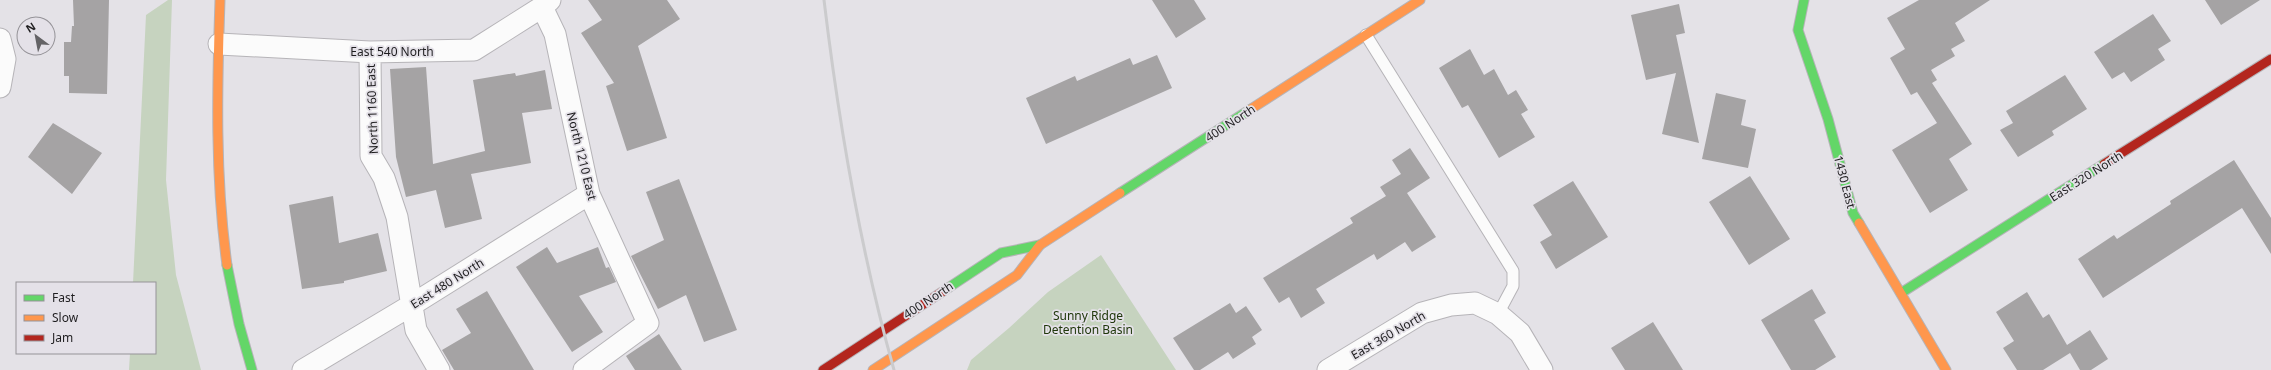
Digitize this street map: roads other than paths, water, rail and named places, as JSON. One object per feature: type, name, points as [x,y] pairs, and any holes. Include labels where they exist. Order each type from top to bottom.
[{"type":"main road","points":[[220,0],[216,111],[222,231],[228,282],[236,316],[252,370]]},
{"type":"main road","name":"400 North","points":[[873,370],[1017,275],[1040,246],[1420,0]]},
{"type":"main road","name":"1430 East","points":[[1804,0],[1798,30],[1828,119],[1853,213],[1946,370]]},
{"type":"main road","name":"East 320 North","points":[[1901,293],[2271,59]]},
{"type":"main road","name":"400 North","points":[[823,370],[1001,253],[1040,246]]},
{"type":"street","name":"East 540 North","points":[[219,44],[370,52],[474,50],[546,4]]},
{"type":"street","name":"North 1210 East","points":[[546,4],[555,34],[589,194],[648,323],[584,370]]},
{"type":"street","points":[[0,39],[5,59],[0,87]]},
{"type":"street","name":"North 1160 East","points":[[370,52],[371,156],[384,178],[397,216],[410,306],[416,330],[438,370]]},
{"type":"street","name":"East 480 North","points":[[303,370],[410,306],[589,194]]},
{"type":"street","name":"East 360 North","points":[[1328,370],[1422,313],[1451,305],[1475,303],[1498,314]]},
{"type":"street","points":[[1498,314],[1520,333],[1542,370]]},
{"type":"lane","points":[[1366,35],[1513,271],[1514,286],[1498,314]]},
{"type":"railway","points":[[824,0],[836,94],[852,186],[871,279],[894,370]]},
{"type":"park label","name":"Sunny Ridge Detention Basin","points":[[1088,322]]}]
